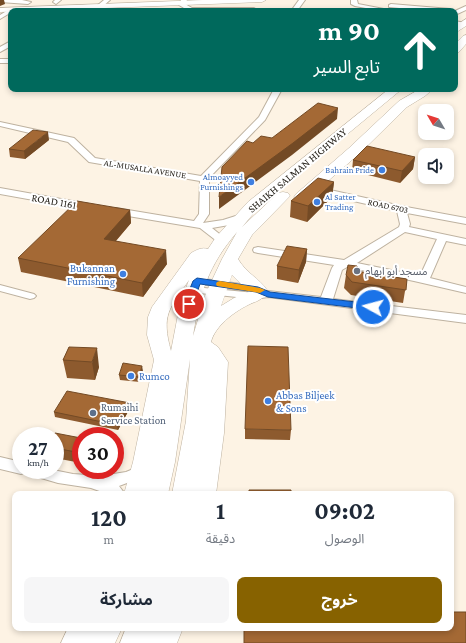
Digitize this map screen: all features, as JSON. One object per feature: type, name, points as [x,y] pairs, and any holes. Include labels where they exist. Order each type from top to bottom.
[{"type":"main road","points":[[458,47],[466,38]]},
{"type":"main road","name":"SHAIKH SALMAN HIGHWAY","points":[[204,338],[216,288],[242,217],[253,205],[392,92]]},
{"type":"main road","name":"SHAIKH SALMAN HIGHWAY","points":[[157,491],[193,291],[230,248],[268,210],[407,92]]},
{"type":"main road","points":[[137,491],[143,471],[164,360],[157,335],[157,317],[162,307],[197,257],[230,248],[276,218],[354,151],[403,104],[423,92]]},
{"type":"main road","points":[[185,491],[204,432],[218,362],[204,338],[229,308],[240,301],[260,293],[244,280],[235,270],[230,248]]},
{"type":"main road","points":[[157,335],[193,291]]},
{"type":"main road","points":[[204,432],[204,491]]},
{"type":"main road","points":[[76,643],[82,631]]},
{"type":"main road","points":[[99,643],[105,631]]},
{"type":"main road","points":[[135,643],[140,631]]},
{"type":"main road","points":[[162,643],[167,631]]},
{"type":"street","points":[[0,0],[28,2]]},
{"type":"street","points":[[100,6],[106,0]]},
{"type":"street","points":[[56,8],[156,2],[262,0]]},
{"type":"street","points":[[390,8],[396,0]]},
{"type":"street","points":[[0,10],[12,2]]},
{"type":"street","points":[[354,2],[384,8]]},
{"type":"street","points":[[424,2],[440,4],[434,8]]},
{"type":"street","points":[[200,225],[204,214],[205,176],[262,118],[276,92]]},
{"type":"street","name":"AL-MUSALLA AVENUE","points":[[0,124],[71,140],[91,159],[96,161],[205,179]]},
{"type":"street","name":"ROAD 6703","points":[[310,188],[401,209],[466,221]]},
{"type":"street","name":"ROAD 1161","points":[[0,191],[200,225],[225,223],[242,217]]},
{"type":"street","points":[[326,301],[337,268],[358,258],[403,229],[405,224],[401,209]]},
{"type":"street","name":"ROAD 1161","points":[[200,225],[230,248]]},
{"type":"street","points":[[403,229],[466,242]]},
{"type":"street","points":[[424,279],[443,237]]},
{"type":"street","points":[[258,250],[347,263],[424,279],[466,290]]},
{"type":"street","points":[[193,291],[216,288],[466,319]]},
{"type":"street","points":[[2,291],[30,296]]},
{"type":"street","points":[[0,462],[12,465]]},
{"type":"street","points":[[64,479],[73,481],[94,482],[124,479],[143,471]]},
{"type":"street","points":[[94,482],[115,491]]},
{"type":"building","points":[[318,103],[338,108],[219,197],[222,167],[247,141],[253,143],[261,136],[272,138]]},
{"type":"building","points":[[33,130],[48,132],[24,151],[9,149]]},
{"type":"building","points":[[367,146],[415,157],[402,171],[353,160]]},
{"type":"building","points":[[318,178],[334,182],[308,206],[291,201]]},
{"type":"building","points":[[77,201],[130,210],[104,239],[166,250],[142,283],[18,258]]},
{"type":"building","points":[[287,246],[307,249],[299,270],[277,266]]},
{"type":"building","points":[[348,265],[357,266],[362,272],[407,279],[406,290],[352,282],[346,275]]},
{"type":"building","name":"Abbas Biljeek & Sons","points":[[248,346],[288,347],[291,430],[245,429]]},
{"type":"building","points":[[69,347],[97,348],[92,362],[63,360]]},
{"type":"building","points":[[123,363],[142,366],[139,377],[119,375]]},
{"type":"building","name":"Rumaihi Service Station","points":[[67,391],[130,403],[117,425],[54,412]]},
{"type":"building","points":[[64,435],[72,436],[72,451],[64,450]]},
{"type":"building","points":[[249,490],[291,490],[291,491]]},
{"type":"building","points":[[454,612],[466,612],[466,643],[244,643],[244,631],[454,631]]},
{"type":"slow traffic","points":[[220,284],[260,290]]},
{"type":"place","name":"Bahrain Pride","points":[[382,170]]},
{"type":"place","name":"Almoayyed Furnishings","points":[[251,182]]},
{"type":"place","name":"Al Satter Trading","points":[[317,202]]},
{"type":"place","name":"مسجد أبو ابهام","points":[[357,271]]},
{"type":"place","name":"Bukannan Furnishing","points":[[123,274]]},
{"type":"place","name":"Rumco","points":[[131,376]]},
{"type":"place","name":"Abbas Biljeek & Sons","points":[[268,401]]},
{"type":"place","name":"Rumaihi Service Station","points":[[93,413]]},
{"type":"route","points":[[189,304],[197,281],[258,290],[268,294],[373,307]]}]
